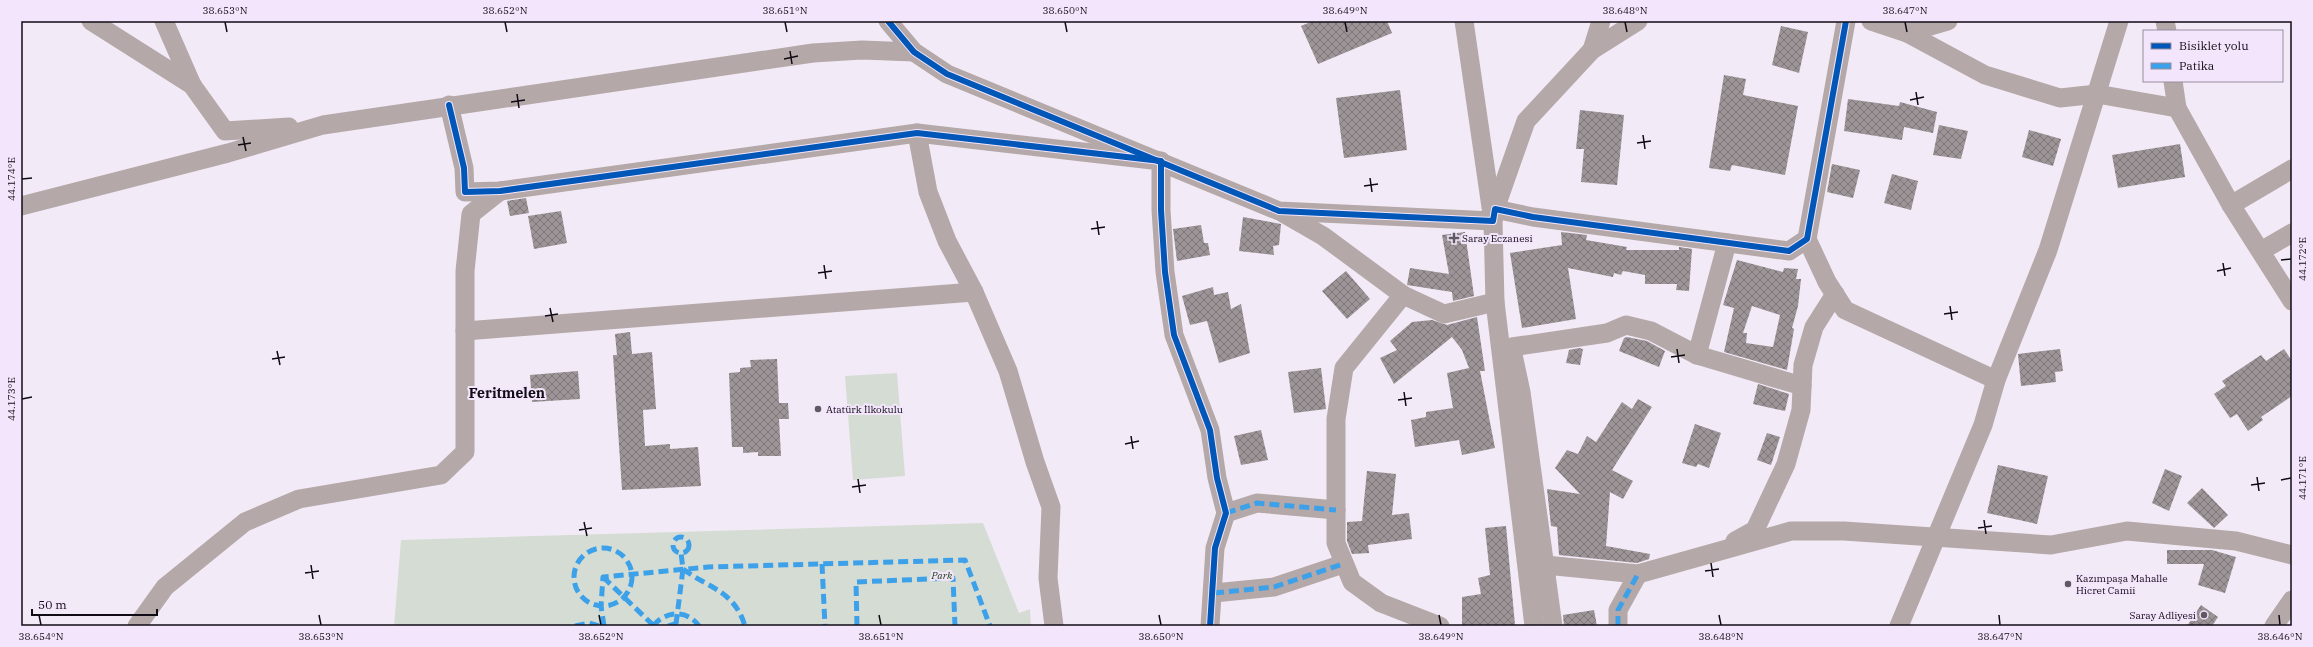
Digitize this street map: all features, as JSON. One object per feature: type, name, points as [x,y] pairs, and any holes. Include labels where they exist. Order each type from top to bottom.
[{"type":"street","points":[[91,21],[192,85]]},
{"type":"street","points":[[164,21],[192,85],[225,132],[323,125],[449,105],[813,53],[862,50],[914,52]]},
{"type":"street","points":[[888,21],[914,52],[946,74],[1280,211],[1324,236],[1403,295],[1444,314],[1495,302]]},
{"type":"street","points":[[1464,21],[1494,215],[1495,302],[1534,626]]},
{"type":"street","points":[[1592,50],[1601,21]]},
{"type":"street","points":[[1494,215],[1526,122],[1592,50],[1638,21]]},
{"type":"street","points":[[1846,21],[1807,239],[1835,294],[1845,310],[1996,380]]},
{"type":"street","points":[[1871,21],[1907,33],[1985,75],[2060,98],[2097,94],[2177,108]]},
{"type":"street","points":[[1907,33],[1948,21]]},
{"type":"street","points":[[1899,626],[1983,425],[1996,380],[2048,250],[2119,21]]},
{"type":"street","points":[[2173,82],[2177,108],[2231,205],[2292,301]]},
{"type":"street","points":[[449,105],[464,168],[465,192],[500,191],[917,133],[1161,161]]},
{"type":"street","points":[[21,206],[228,153],[323,125]]},
{"type":"street","points":[[917,133],[928,192],[947,241],[974,292],[1008,370],[1035,462],[1051,507],[1048,578],[1054,626]]},
{"type":"street","points":[[1161,161],[1161,210],[1165,272],[1174,335],[1210,430],[1216,478],[1226,513],[1215,548],[1214,593],[1210,626]]},
{"type":"street","points":[[2231,205],[2292,169]]},
{"type":"street","points":[[137,626],[165,587],[245,522],[298,499],[441,475],[465,452],[465,271],[472,214],[500,191]]},
{"type":"street","points":[[1280,211],[1533,217],[1789,251],[1807,239]]},
{"type":"street","points":[[2261,251],[2292,233]]},
{"type":"street","points":[[1697,355],[1728,243]]},
{"type":"street","points":[[465,331],[974,292]]},
{"type":"street","points":[[1718,551],[1755,530],[1786,464],[1801,410],[1803,365],[1814,327],[1835,294]]},
{"type":"street","points":[[1403,295],[1344,368],[1336,419],[1336,543],[1343,564],[1352,582],[1381,603],[1440,626]]},
{"type":"street","points":[[1495,302],[1512,347],[1521,392],[1553,626]]},
{"type":"street","points":[[1512,347],[1607,333],[1626,325],[1651,331],[1697,355],[1802,386]]},
{"type":"street","points":[[1226,513],[1257,503],[1336,510]]},
{"type":"street","points":[[1545,565],[1638,574],[1791,531],[1844,531],[2051,545],[2127,531],[2236,541],[2292,555]]},
{"type":"street","points":[[1214,593],[1274,587],[1343,564]]},
{"type":"street","points":[[1618,626],[1618,610],[1638,574]]},
{"type":"street","points":[[2274,626],[2292,600]]},
{"type":"green space","points":[[897,373],[905,476],[853,480],[845,376]]},
{"type":"green space","name":"Park","points":[[983,523],[1019,613],[1030,609],[1031,626],[394,626],[401,540]]},
{"type":"building","points":[[1313,21],[1387,21],[1392,33],[1318,64],[1301,26]]},
{"type":"building","points":[[1781,26],[1808,32],[1799,73],[1772,65]]},
{"type":"building","points":[[1724,75],[1746,79],[1743,95],[1798,106],[1785,175],[1732,165],[1730,171],[1709,168]]},
{"type":"building","points":[[1400,90],[1407,150],[1344,158],[1336,98]]},
{"type":"building","points":[[1848,99],[1899,106],[1900,102],[1937,112],[1933,133],[1904,127],[1902,140],[1844,131]]},
{"type":"building","points":[[1580,110],[1624,115],[1617,185],[1581,182],[1584,149],[1576,149]]},
{"type":"building","points":[[1939,125],[1968,131],[1961,159],[1933,155]]},
{"type":"building","points":[[2029,130],[2061,139],[2053,166],[2022,157]]},
{"type":"building","points":[[2180,144],[2185,177],[2118,188],[2112,155]]},
{"type":"building","points":[[1832,164],[1860,170],[1853,198],[1827,192]]},
{"type":"building","points":[[1892,174],[1918,181],[1911,210],[1884,203]]},
{"type":"building","points":[[526,198],[529,213],[510,216],[507,201]]},
{"type":"building","points":[[561,211],[567,243],[534,249],[528,216]]},
{"type":"building","points":[[1243,217],[1281,224],[1279,245],[1273,246],[1274,255],[1239,251]]},
{"type":"building","points":[[1201,225],[1204,243],[1208,243],[1210,255],[1177,261],[1173,229]]},
{"type":"building","points":[[1465,232],[1474,296],[1453,301],[1452,292],[1407,285],[1410,268],[1449,274],[1442,235]]},
{"type":"building","points":[[1561,232],[1587,235],[1586,240],[1627,247],[1626,250],[1679,250],[1679,247],[1692,249],[1689,291],[1676,290],[1677,284],[1645,284],[1645,275],[1623,271],[1621,275],[1614,273],[1613,277],[1568,268],[1576,319],[1522,328],[1510,253],[1562,245]]},
{"type":"building","points":[[1737,260],[1783,272],[1784,268],[1798,269],[1796,279],[1801,279],[1798,306],[1792,328],[1794,329],[1787,370],[1724,352],[1734,308],[1723,305]],"holes":[[[1752,306],[1780,315],[1773,347],[1746,343],[1747,333],[1743,333]]]},
{"type":"building","points":[[1346,271],[1370,299],[1347,319],[1322,291]]},
{"type":"building","points":[[1213,287],[1214,295],[1228,292],[1231,309],[1241,304],[1250,353],[1219,363],[1207,321],[1190,325],[1182,296]]},
{"type":"building","points":[[1477,317],[1485,371],[1480,371],[1495,448],[1462,455],[1459,440],[1415,447],[1411,420],[1426,417],[1426,412],[1453,408],[1447,373],[1469,368],[1462,350],[1452,337],[1394,384],[1380,358],[1397,350],[1390,341],[1412,322],[1432,320],[1447,325]]},
{"type":"building","points":[[630,332],[632,354],[652,352],[656,409],[643,410],[645,446],[670,444],[670,449],[698,447],[701,486],[622,490],[613,355],[617,355],[615,334]]},
{"type":"building","points":[[1627,337],[1647,341],[1665,351],[1659,367],[1619,351],[1624,338]]},
{"type":"building","points":[[1579,348],[1583,349],[1580,365],[1566,363],[1569,350]]},
{"type":"building","points":[[2060,349],[2063,371],[2055,372],[2056,382],[2021,386],[2018,354]]},
{"type":"building","points":[[2284,349],[2292,361],[2292,396],[2261,417],[2263,420],[2248,431],[2237,414],[2230,418],[2214,394],[2226,386],[2222,381],[2261,355],[2266,361]]},
{"type":"building","points":[[777,359],[779,403],[788,403],[789,419],[779,419],[781,456],[758,456],[758,452],[743,453],[743,447],[732,447],[729,373],[740,372],[740,368],[751,367],[750,360]]},
{"type":"building","points":[[1321,368],[1326,409],[1294,413],[1288,372]]},
{"type":"building","points":[[578,371],[580,399],[532,402],[530,375]]},
{"type":"building","points":[[1758,384],[1789,394],[1785,411],[1753,404]]},
{"type":"building","points":[[1638,399],[1652,407],[1612,470],[1633,481],[1623,499],[1610,492],[1606,546],[1650,554],[1649,559],[1637,563],[1559,555],[1557,527],[1551,526],[1547,489],[1580,494],[1555,468],[1567,450],[1578,454],[1587,436],[1596,442],[1622,402],[1632,409]]},
{"type":"building","points":[[1695,424],[1721,433],[1709,468],[1698,464],[1696,467],[1682,463]]},
{"type":"building","points":[[1261,430],[1268,460],[1241,465],[1234,436]]},
{"type":"building","points":[[1767,433],[1780,437],[1771,465],[1757,460]]},
{"type":"building","points":[[1998,465],[2048,476],[2037,524],[1987,513]]},
{"type":"building","points":[[2165,469],[2182,476],[2169,511],[2152,503]]},
{"type":"building","points":[[1367,471],[1396,474],[1392,515],[1409,513],[1412,539],[1368,545],[1369,553],[1352,554],[1347,541],[1347,522],[1362,521]]},
{"type":"building","points":[[2202,488],[2228,515],[2214,528],[2187,503]]},
{"type":"building","points":[[1506,526],[1515,625],[1462,626],[1462,597],[1481,594],[1478,578],[1490,575],[1485,528]]},
{"type":"building","points":[[2167,550],[2212,550],[2236,557],[2225,593],[2198,585],[2204,564],[2167,564]]},
{"type":"building","points":[[2201,605],[2218,617],[2212,626],[2187,626]]},
{"type":"building","points":[[1594,610],[1597,626],[1564,626],[1563,615]]},
{"type":"marked path","points":[[1226,513],[1257,503],[1336,510]]},
{"type":"marked path","points":[[681,537],[688,542],[689,545],[684,552],[681,553],[674,548],[673,545],[678,538],[681,537]]},
{"type":"marked path","points":[[603,548],[619,553],[627,561],[632,577],[627,593],[619,601],[603,606],[587,601],[579,593],[574,577],[579,561],[587,553],[603,548]]},
{"type":"marked path","points":[[676,624],[683,569],[681,553]]},
{"type":"marked path","points":[[604,626],[601,606],[603,577],[708,567],[965,560],[990,626]]},
{"type":"marked path","points":[[822,564],[825,626]]},
{"type":"marked path","points":[[1214,593],[1274,587],[1343,564]]},
{"type":"marked path","points":[[683,569],[727,597],[740,614],[745,626]]},
{"type":"marked path","points":[[1618,626],[1618,610],[1638,574]]},
{"type":"marked path","points":[[603,577],[653,625]]},
{"type":"marked path","points":[[857,626],[856,582],[953,578],[955,626]]},
{"type":"marked path","points":[[653,626],[664,617],[676,614],[688,617],[699,626]]},
{"type":"marked path","points":[[575,626],[589,623],[599,626]]},
{"type":"marked path","points":[[668,626],[674,624],[683,626]]},
{"type":"cycle path","points":[[888,21],[914,52],[947,74],[1279,211],[1493,221],[1495,209],[1533,217],[1789,251],[1807,239],[1846,21]]},
{"type":"cycle path","points":[[449,105],[464,168],[465,192],[500,191],[917,133],[1161,161],[1161,210],[1165,272],[1174,335],[1210,430],[1217,478],[1226,513],[1215,548],[1210,626]]},
{"type":"place","name":"Saray Eczanesi","points":[[1454,238]]},
{"type":"place","name":"Atatürk İlkokulu","points":[[818,409]]},
{"type":"place","name":"Kazımpaşa Mahalle Hicret Camii","points":[[2068,584]]},
{"type":"place","name":"Saray Adliyesi","points":[[2204,615]]},
{"type":"district","name":"Feritmelen","points":[[507,393]]}]
